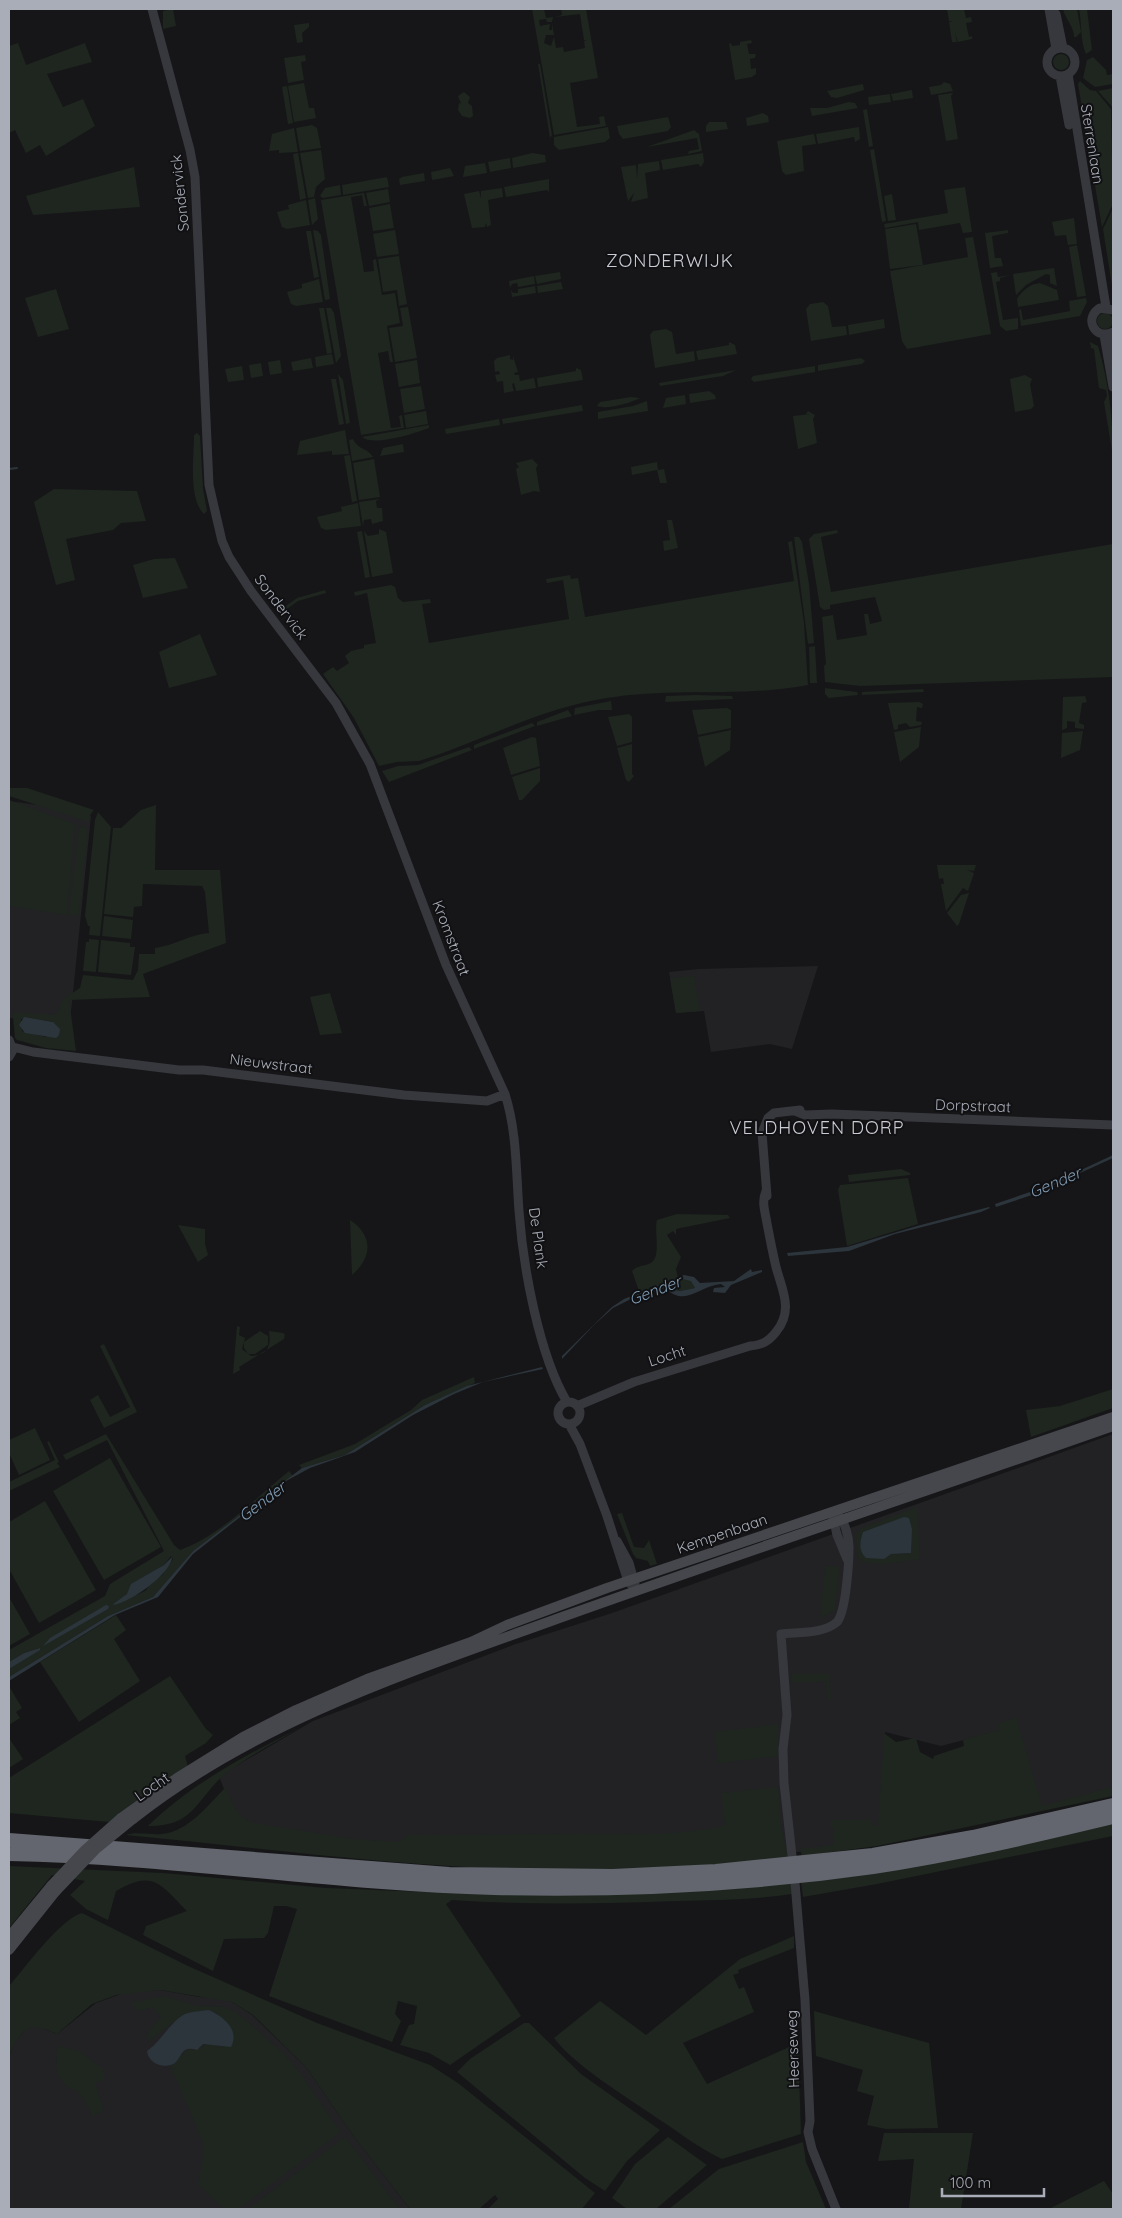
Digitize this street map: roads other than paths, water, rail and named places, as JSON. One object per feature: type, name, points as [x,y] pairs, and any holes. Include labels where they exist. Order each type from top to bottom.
[{"type":"highway","points":[[9,1840],[449,1874],[622,1876],[716,1872],[873,1855],[974,1837],[1113,1805]]},
{"type":"highway","points":[[9,1854],[124,1860],[490,1888],[613,1888],[716,1883],[873,1867],[974,1849],[1113,1817]]},
{"type":"highway","points":[[9,1834],[58,1843]]},
{"type":"main road","name":"Kempenbaan","points":[[346,1693],[471,1642],[506,1625],[632,1580],[1113,1417]]},
{"type":"main road","name":"Kempenbaan","points":[[346,1693],[1113,1426]]},
{"type":"main road","name":"Locht","points":[[9,1937],[84,1850],[121,1818],[177,1778],[243,1737],[346,1693]]},
{"type":"main road","name":"Locht","points":[[9,1950],[53,1888],[133,1818],[206,1768],[250,1742],[346,1693]]},
{"type":"street","name":"Sondervick","points":[[152,9],[190,150],[195,177],[208,485],[215,516],[229,557],[251,591],[336,703],[370,764],[381,790]]},
{"type":"street","points":[[1049,9],[1059,49]]},
{"type":"street","points":[[1055,9],[1059,49]]},
{"type":"street","points":[[1059,49],[1070,51],[1075,60],[1074,68],[1064,75],[1052,72],[1048,65],[1048,58],[1059,49]]},
{"type":"street","name":"Sterrenlaan","points":[[1064,75],[1106,309]]},
{"type":"street","points":[[1106,309],[1093,314],[1091,324],[1096,332],[1110,334]]},
{"type":"street","points":[[1110,334],[1113,350]]},
{"type":"street","points":[[1110,334],[1113,387]]},
{"type":"street","name":"Kromstraat","points":[[381,790],[446,965],[505,1094]]},
{"type":"street","name":"Nieuwstraat","points":[[11,1049],[404,1095],[488,1101],[505,1094]]},
{"type":"street","name":"De Plank","points":[[505,1094],[512,1115],[524,1250],[539,1328],[556,1385],[564,1404],[558,1417],[563,1422],[572,1423]]},
{"type":"street","name":"Dorpstraat","points":[[775,1333],[784,1317],[784,1294],[762,1203],[766,1192],[764,1126],[774,1113],[795,1111],[805,1115],[832,1114],[1113,1124]]},
{"type":"street","name":"Locht","points":[[578,1409],[634,1382],[750,1346],[775,1333]]},
{"type":"street","points":[[564,1404],[578,1409],[572,1423],[615,1538],[622,1546],[636,1591]]},
{"type":"street","points":[[792,1856],[784,1783],[783,1749],[787,1715],[781,1634],[825,1629],[839,1619],[843,1605],[847,1559],[839,1522],[834,1512]]},
{"type":"street","name":"Heerseweg","points":[[795,1883],[805,2000],[810,2121],[808,2136],[836,2209]]},
{"type":"water","points":[[24,1017],[53,1022],[60,1029],[59,1035],[56,1038],[25,1033],[19,1025]]},
{"type":"water","points":[[1113,1155],[1113,1158],[1032,1195],[996,1207],[995,1204],[1045,1187]]},
{"type":"water","points":[[989,1207],[981,1212],[895,1234],[849,1251],[788,1256],[787,1253],[847,1247]]},
{"type":"water","name":"Gender","points":[[751,1269],[752,1272],[762,1270],[762,1272],[731,1285],[725,1293],[713,1292],[714,1288],[725,1287],[721,1284],[686,1296],[672,1294],[665,1288],[633,1298],[613,1308],[562,1359],[562,1356],[612,1307],[624,1299],[684,1275],[694,1277],[700,1283],[734,1281]],"holes":[[[682,1279],[691,1281],[695,1288],[680,1291],[666,1288]]]},
{"type":"water","points":[[542,1367],[543,1369],[483,1382],[454,1394],[413,1415],[355,1452],[310,1468],[286,1481],[193,1554],[158,1597],[115,1615],[9,1681],[9,1677],[108,1616],[153,1597],[193,1551],[302,1468],[345,1455],[425,1405],[467,1386]]},
{"type":"water","points":[[904,1517],[909,1518],[912,1529],[911,1553],[891,1554],[884,1559],[866,1558],[860,1546],[863,1532]]},
{"type":"water","points":[[172,1557],[165,1571],[148,1587],[129,1599],[112,1605],[127,1594],[131,1584],[164,1565]]},
{"type":"water","points":[[106,1605],[109,1606],[108,1609],[43,1646],[50,1638]]},
{"type":"water","points":[[40,1648],[40,1650],[9,1669],[9,1662],[24,1653]]},
{"type":"water","points":[[209,2010],[225,2020],[232,2030],[233,2041],[231,2047],[203,2044],[197,2050],[185,2050],[175,2063],[166,2066],[157,2064],[150,2059],[147,2051],[178,2019],[188,2013]]},
{"type":"waterway","points":[[9,469],[17,468]]},
{"type":"district","name":"ZONDERWIJK","points":[[670,261]]},
{"type":"district","name":"VELDHOVEN DORP","points":[[817,1128]]}]
